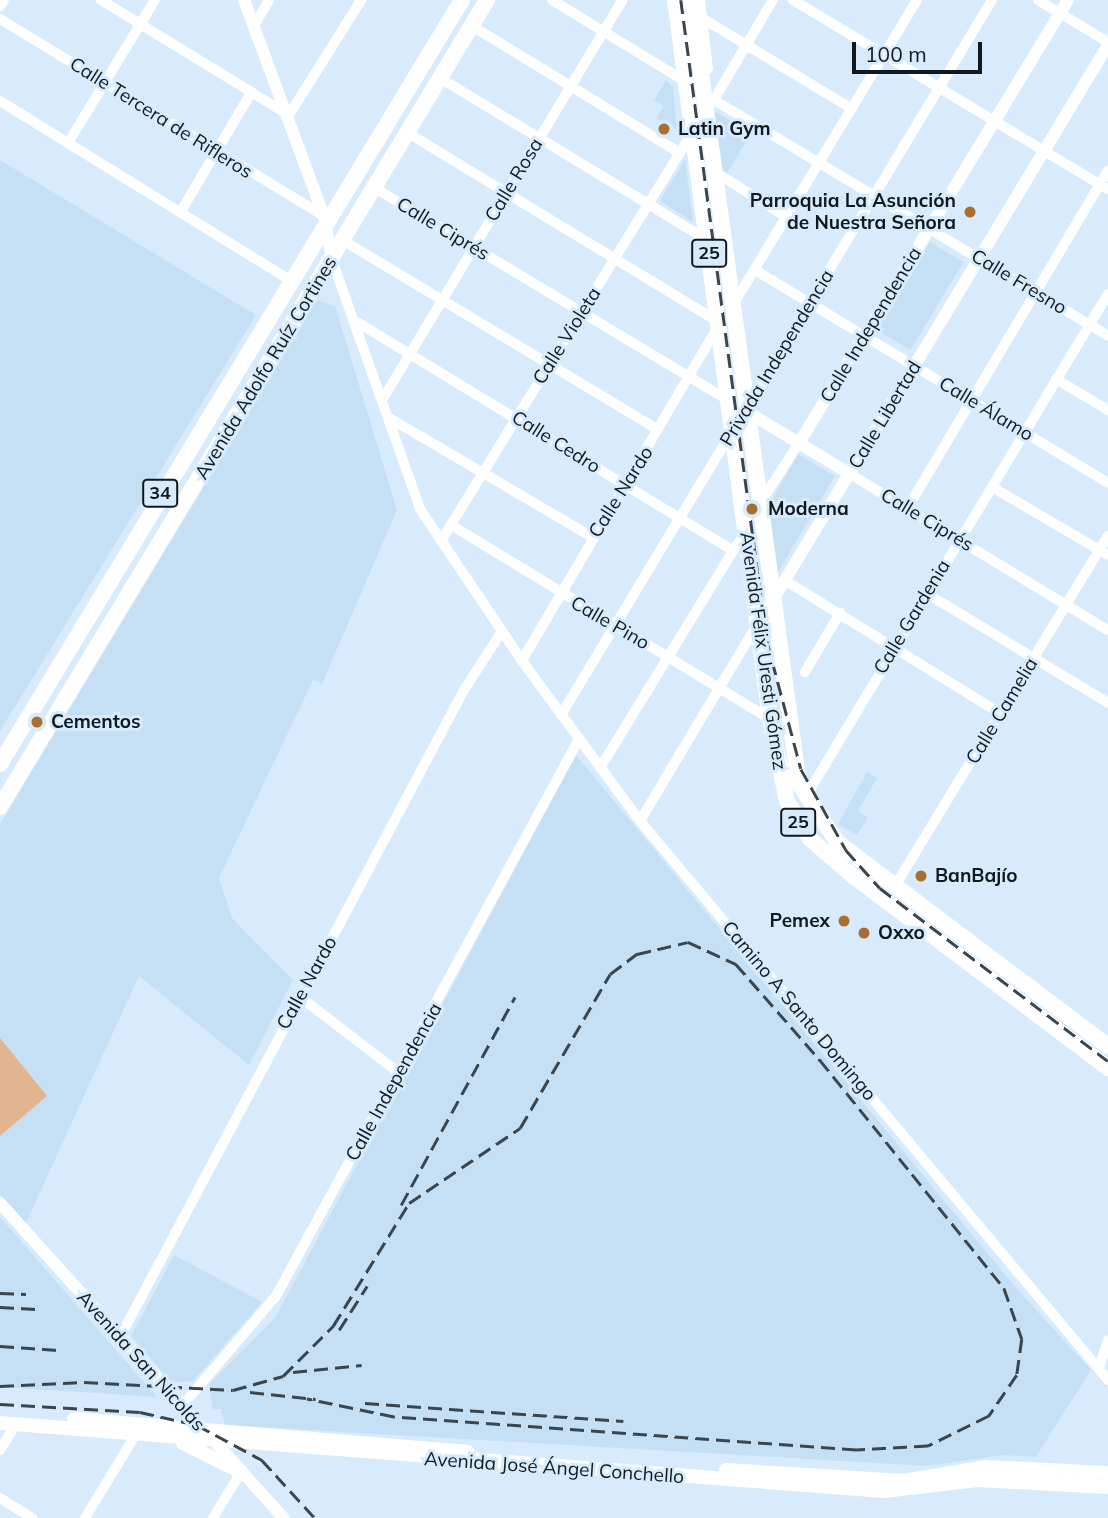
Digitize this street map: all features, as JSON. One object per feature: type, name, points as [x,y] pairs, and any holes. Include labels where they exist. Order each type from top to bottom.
[{"type":"main road","name":"Avenida Adolfo Ruíz Cortines","points":[[0,764],[293,282],[325,220],[462,0]]},
{"type":"main road","name":"Avenida Adolfo Ruíz Cortines","points":[[0,807],[487,0]]},
{"type":"main road","name":"Avenida Félix Uresti Gómez","points":[[673,0],[691,21],[709,99],[746,411],[774,599],[792,757],[805,798],[837,842],[1108,1046]]},
{"type":"main road","name":"Avenida Félix Uresti Gómez","points":[[691,0],[691,21],[683,77],[720,323],[770,719],[787,801],[810,839],[912,923],[1108,1068]]},
{"type":"main road","name":"Avenida José Ángel Conchello","points":[[0,1414],[881,1480],[986,1467],[1108,1474]]},
{"type":"main road","name":"Avenida José Ángel Conchello","points":[[0,1423],[216,1443],[884,1492],[977,1480],[1108,1487]]},
{"type":"main road","points":[[169,1437],[241,1472]]},
{"type":"street","points":[[0,6],[4,0]]},
{"type":"street","points":[[101,0],[250,94],[289,115]]},
{"type":"street","points":[[68,143],[155,0]]},
{"type":"street","points":[[253,27],[269,0]]},
{"type":"street","points":[[289,115],[361,0]]},
{"type":"street","points":[[552,0],[683,77]]},
{"type":"street","name":"Calle Rosa","points":[[384,397],[623,0]]},
{"type":"street","points":[[673,0],[683,77]]},
{"type":"street","points":[[699,0],[691,21],[745,46],[852,109]]},
{"type":"street","points":[[709,99],[773,0]]},
{"type":"street","points":[[793,0],[1104,186]]},
{"type":"street","points":[[733,305],[917,0]]},
{"type":"street","name":"Privada Independencia","points":[[561,715],[992,0]]},
{"type":"street","points":[[1038,0],[1108,43]]},
{"type":"street","name":"Calle Independencia","points":[[759,505],[866,337],[1068,0]]},
{"type":"street","points":[[242,2],[289,115],[325,220],[332,260],[384,397],[420,509],[502,631]]},
{"type":"street","name":"Calle Tercera de Rifleros","points":[[0,19],[325,220]]},
{"type":"street","points":[[472,26],[680,153]]},
{"type":"street","name":"Calle Libertad","points":[[640,821],[1108,43]]},
{"type":"street","points":[[440,78],[707,240]]},
{"type":"street","points":[[181,211],[250,94]]},
{"type":"street","name":"Calle Fresno","points":[[709,99],[875,195],[1108,336]]},
{"type":"street","points":[[0,101],[293,282]]},
{"type":"street","name":"Calle Violeta","points":[[441,541],[693,131]]},
{"type":"street","points":[[408,133],[720,323]]},
{"type":"street","points":[[907,509],[1036,292],[1104,186],[1108,171]]},
{"type":"street","points":[[717,173],[786,217]]},
{"type":"street","name":"Calle Ciprés","points":[[375,188],[728,400]]},
{"type":"street","points":[[325,220],[344,241],[658,430]]},
{"type":"street","name":"Calle Álamo","points":[[755,270],[1108,483]]},
{"type":"street","name":"Calle Gardenia","points":[[805,798],[1108,293]]},
{"type":"street","name":"Calle Cedro","points":[[357,323],[733,551]]},
{"type":"street","name":"Calle Nardo","points":[[522,661],[559,593],[720,323]]},
{"type":"street","points":[[1056,379],[1108,410]]},
{"type":"street","name":"Calle Ciprés","points":[[746,411],[1108,629]]},
{"type":"street","points":[[391,419],[593,537]]},
{"type":"street","points":[[992,487],[1104,552]]},
{"type":"street","name":"Calle Pino","points":[[451,525],[770,719]]},
{"type":"street","points":[[600,768],[746,531]]},
{"type":"street","name":"Calle Camelia","points":[[895,886],[1067,604],[1104,552],[1108,536]]},
{"type":"street","points":[[786,581],[1000,713]]},
{"type":"street","points":[[926,593],[1108,703]]},
{"type":"street","points":[[805,673],[840,614]]},
{"type":"street","name":"Calle Nardo","points":[[119,1339],[464,690],[502,631]]},
{"type":"street","name":"Camino A Santo Domingo","points":[[502,631],[640,821],[1108,1380]]},
{"type":"street","name":"Calle Independencia","points":[[182,1406],[265,1314],[399,1073],[579,739]]},
{"type":"street","points":[[299,996],[399,1073]]},
{"type":"street","name":"Avenida San Nicolás","points":[[0,1203],[119,1339],[284,1518]]},
{"type":"street","points":[[1098,1368],[1108,1340]]},
{"type":"street","points":[[0,1450],[16,1424]]},
{"type":"street","points":[[85,1518],[136,1434]]},
{"type":"street","points":[[213,1518],[241,1472]]},
{"type":"street","points":[[0,1498],[32,1518]]},
{"type":"shaded area","points":[[666,80],[673,87],[677,130],[656,118],[664,106],[654,100]]},
{"type":"shaded area","points":[[712,110],[752,132],[726,175],[719,170]]},
{"type":"shaded area","points":[[0,160],[256,315],[0,731]]},
{"type":"shaded area","points":[[685,160],[693,222],[660,201]]},
{"type":"shaded area","points":[[930,242],[963,262],[910,350],[877,330]]},
{"type":"shaded area","points":[[317,300],[335,306],[397,510],[322,684],[313,680],[219,878],[232,918],[293,980],[249,1065],[139,976],[25,1225],[0,1194],[0,824]]},
{"type":"shaded area","points":[[798,454],[835,476],[776,576],[768,506]]},
{"type":"shaded area","points":[[576,755],[1017,1289],[1091,1370],[1036,1457],[1002,1455],[927,1466],[225,1425],[221,1409],[213,1409],[209,1384],[275,1318]]},
{"type":"shaded area","points":[[867,772],[877,778],[858,811],[868,817],[857,835],[838,824]]},
{"type":"shaded area","points":[[0,1038],[47,1096],[0,1136]]},
{"type":"shaded area","points":[[0,1217],[157,1397],[0,1387]]},
{"type":"shaded area","points":[[174,1255],[262,1302],[193,1381],[172,1383],[131,1336]]},
{"type":"railway","points":[[681,0],[767,641],[801,769],[846,850],[880,888],[1108,1061]]},
{"type":"railway","points":[[0,1386],[84,1382],[233,1390],[283,1376],[333,1326],[409,1203],[520,1128],[610,974],[637,954],[688,942],[736,964],[820,1060],[1004,1288],[1022,1339],[1017,1375],[989,1416],[928,1446],[856,1450],[394,1417],[307,1399]]},
{"type":"railway","points":[[401,1205],[515,997]]},
{"type":"railway","points":[[339,1330],[367,1286]]},
{"type":"railway","points":[[0,1293],[26,1294]]},
{"type":"railway","points":[[0,1307],[36,1309]]},
{"type":"railway","points":[[0,1346],[58,1350]]},
{"type":"railway","points":[[293,1372],[362,1365]]},
{"type":"railway","points":[[250,1392],[316,1399]]},
{"type":"railway","points":[[365,1403],[623,1421]]},
{"type":"railway","points":[[0,1404],[140,1412],[197,1425],[262,1460],[315,1518]]},
{"type":"place","name":"Latin Gym","points":[[664,129]]},
{"type":"place","name":"Parroquia La Asunción de Nuestra Señora","points":[[970,212]]},
{"type":"place","name":"Moderna","points":[[752,509]]},
{"type":"place","name":"Cementos","points":[[37,722]]},
{"type":"place","name":"BanBajío","points":[[921,876]]},
{"type":"place","name":"Pemex","points":[[844,921]]},
{"type":"place","name":"Oxxo","points":[[864,933]]}]
